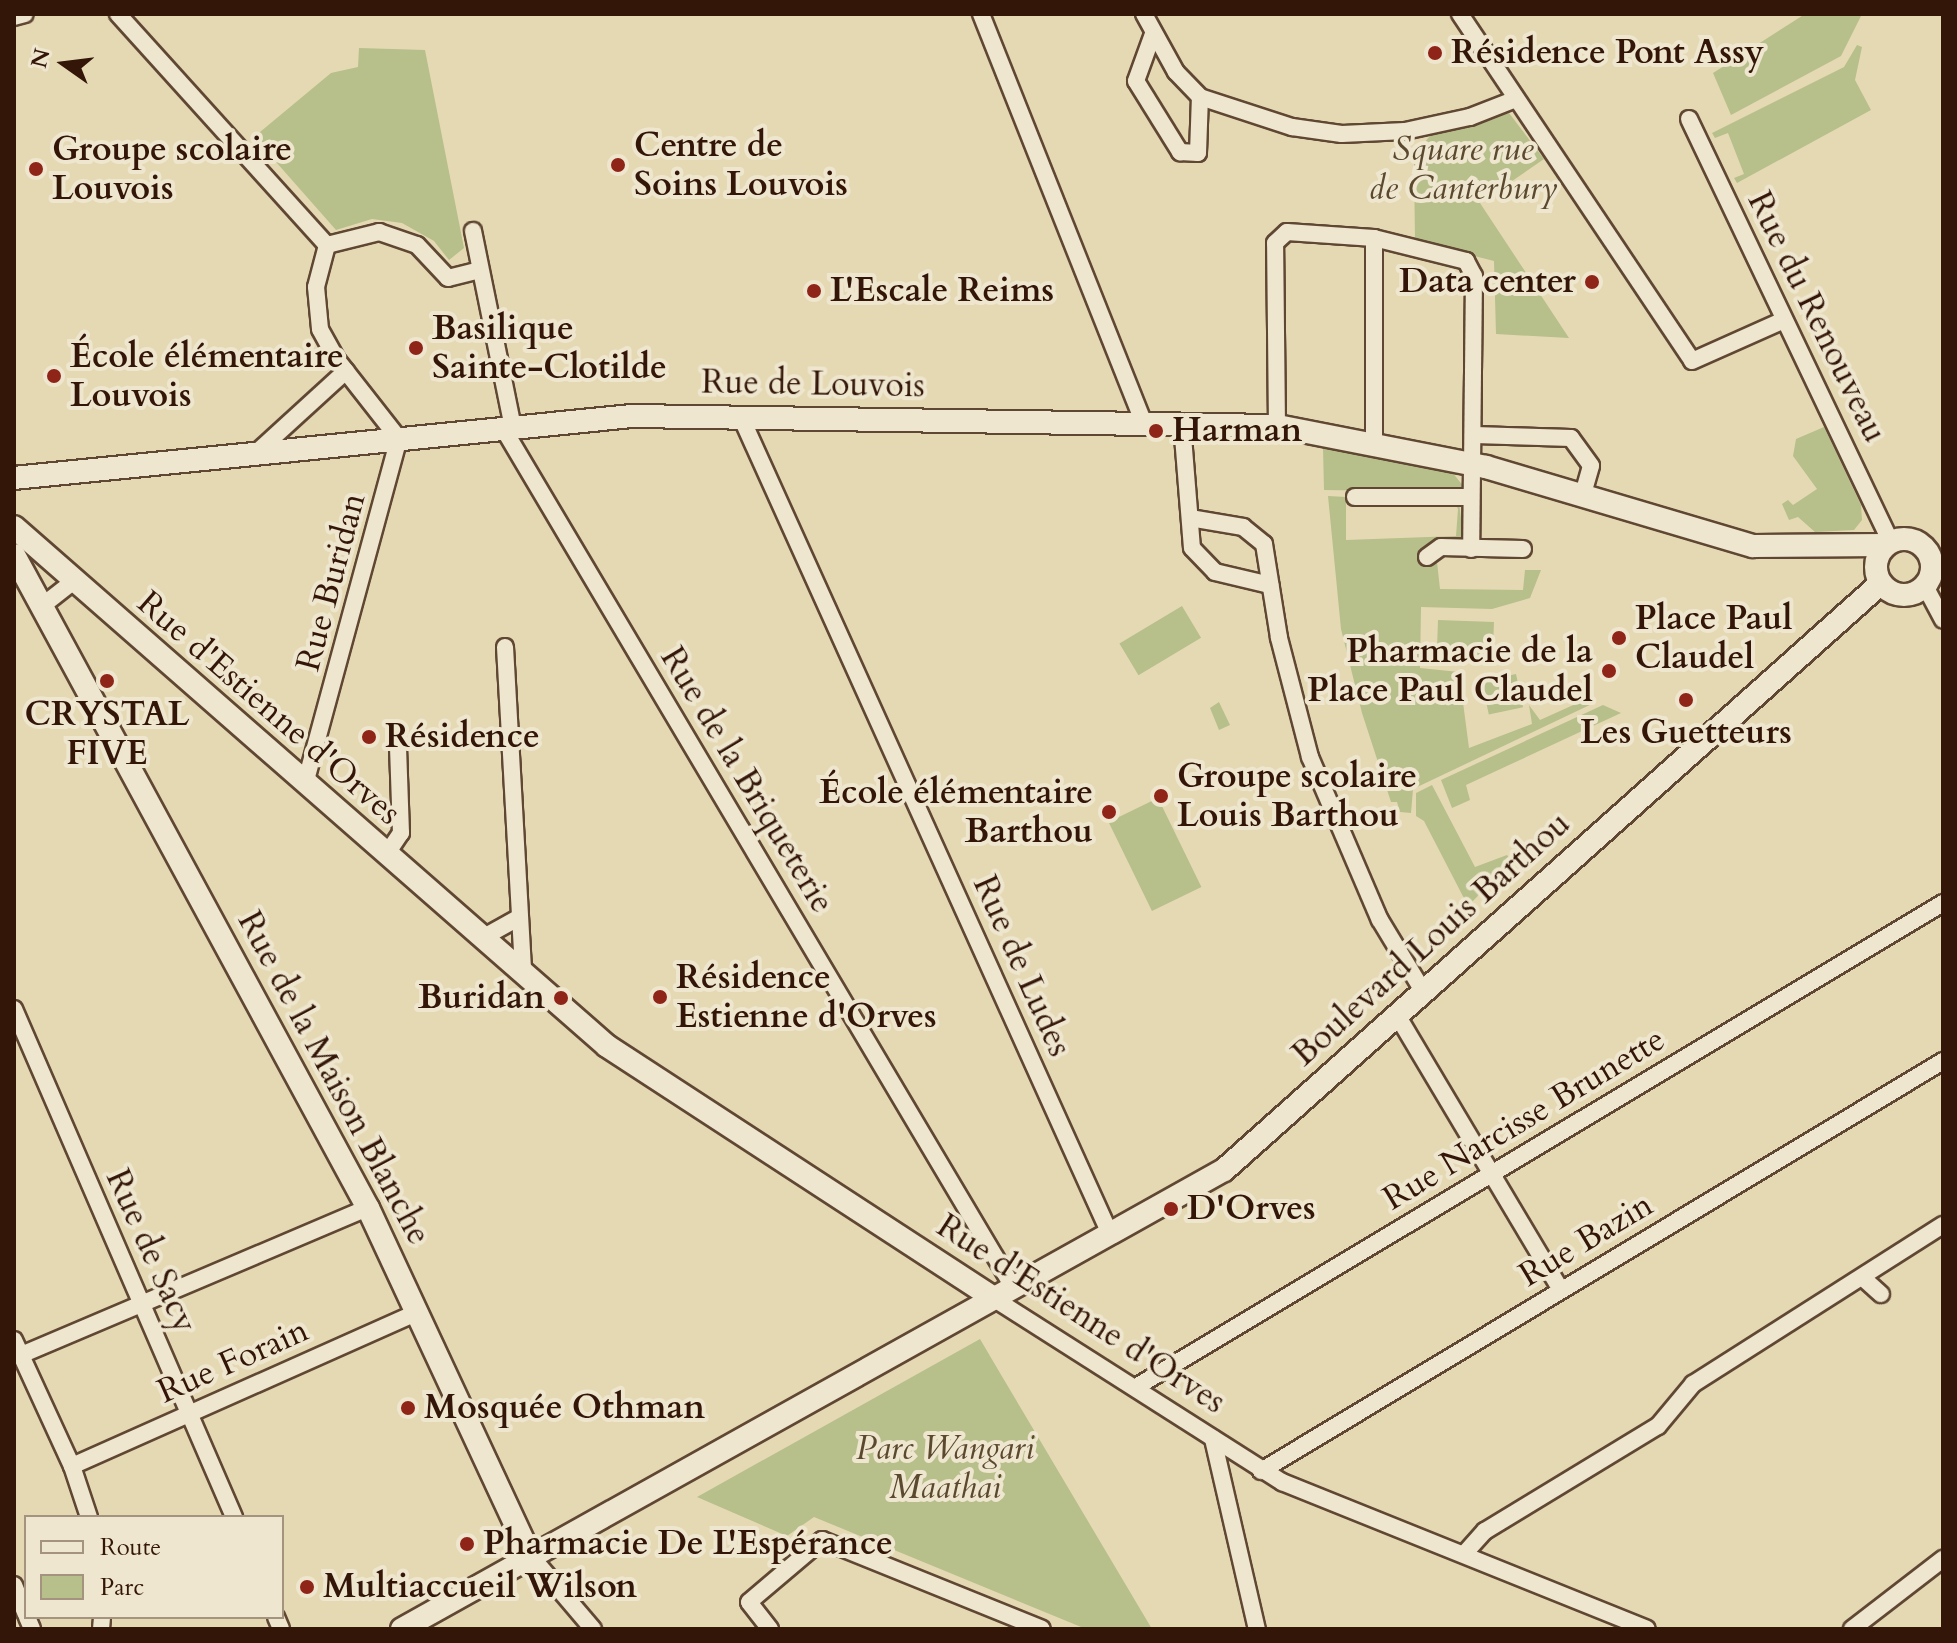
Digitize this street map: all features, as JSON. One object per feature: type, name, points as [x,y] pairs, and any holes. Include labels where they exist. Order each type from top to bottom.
[{"type":"street","points":[[14,17],[25,14]]},
{"type":"street","points":[[118,14],[327,245]]},
{"type":"street","points":[[981,14],[1143,422]]},
{"type":"street","points":[[1144,14],[1176,72],[1200,97],[1236,113],[1342,134],[1405,131],[1470,117],[1516,99]]},
{"type":"street","points":[[1460,14],[1692,361],[1784,320]]},
{"type":"street","points":[[1153,34],[1136,81],[1180,152],[1198,153],[1200,97]]},
{"type":"street","name":"Rue du Renouveau","points":[[1689,119],[1888,544]]},
{"type":"street","name":"Rue de la Briqueterie","points":[[473,231],[508,428],[1013,1287]]},
{"type":"street","points":[[327,245],[379,232],[417,245],[448,278],[480,270]]},
{"type":"street","points":[[1277,426],[1275,243],[1287,232],[1374,238],[1466,261],[1474,276],[1475,435],[1470,464],[1471,549]]},
{"type":"street","points":[[1374,238],[1374,443]]},
{"type":"street","points":[[327,245],[315,308],[320,329],[346,371],[399,439]]},
{"type":"street","points":[[255,454],[346,371]]},
{"type":"street","name":"Rue de Louvois","points":[[14,478],[632,416],[1277,426],[1470,464],[1583,494],[1753,546],[1888,544]]},
{"type":"street","name":"Rue de Ludes","points":[[741,417],[1110,1234]]},
{"type":"street","points":[[1182,424],[1192,548],[1200,561],[1215,572],[1270,585]]},
{"type":"street","points":[[1475,435],[1571,438],[1591,466],[1583,494]]},
{"type":"street","name":"Rue Buridan","points":[[305,784],[399,439]]},
{"type":"street","points":[[1355,497],[1470,497]]},
{"type":"street","points":[[1190,518],[1258,534],[1292,691],[1335,822],[1380,920],[1423,991]]},
{"type":"street","name":"Rue d'Estienne d'Orves","points":[[14,527],[73,582],[607,1046],[1261,1471],[1647,1629]]},
{"type":"street","points":[[1933,576],[1906,596],[1878,577],[1888,544],[1907,539],[1933,544],[1933,576],[1943,620]]},
{"type":"street","name":"Rue de Louvois","points":[[1824,545],[1878,577]]},
{"type":"street","points":[[1427,557],[1441,547],[1523,549]]},
{"type":"street","name":"Rue de la Maison Blanche","points":[[14,555],[368,1208],[418,1312],[439,1370],[530,1555],[593,1629]]},
{"type":"street","name":"Boulevard Louis Barthou","points":[[402,1629],[1224,1170],[1878,577]]},
{"type":"street","points":[[42,606],[73,582]]},
{"type":"street","points":[[505,647],[523,974]]},
{"type":"street","points":[[386,855],[401,833],[398,749]]},
{"type":"street","name":"Rue Narcisse Brunette","points":[[1136,1387],[1943,903]]},
{"type":"street","points":[[482,938],[518,918]]},
{"type":"street","name":"Rue de Sacy","points":[[14,1009],[233,1515]]},
{"type":"street","points":[[1397,1015],[1561,1290]]},
{"type":"street","name":"Rue Bazin","points":[[1261,1471],[1943,1061]]},
{"type":"street","points":[[88,1515],[72,1466],[18,1348],[142,1307],[368,1208]]},
{"type":"street","points":[[1465,1553],[1485,1531],[1658,1426],[1693,1384],[1943,1225]]},
{"type":"street","points":[[1863,1278],[1881,1294]]},
{"type":"street","name":"Rue Forain","points":[[72,1466],[418,1312]]},
{"type":"street","points":[[1213,1439],[1257,1629]]},
{"type":"street","points":[[770,1629],[749,1602],[822,1540],[1042,1629]]},
{"type":"street","points":[[1852,1629],[1943,1559]]},
{"type":"street","points":[[14,1585],[24,1609]]},
{"type":"green space","points":[[1805,14],[1862,14],[1841,56],[1731,115],[1713,73]]},
{"type":"green space","points":[[1857,45],[1862,47],[1855,80],[1871,110],[1737,183],[1734,178],[1744,174],[1728,133],[1715,138],[1712,133],[1844,67]]},
{"type":"green space","points":[[359,48],[425,50],[464,248],[449,260],[434,241],[402,223],[372,219],[336,230],[254,137],[331,73],[358,67]]},
{"type":"green space","name":"Square rue de Canterbury","points":[[1509,113],[1544,159],[1480,203],[1569,338],[1496,334],[1494,261],[1415,241],[1414,164],[1426,163],[1423,144],[1430,136]]},
{"type":"green space","points":[[1824,427],[1861,505],[1862,520],[1854,530],[1815,532],[1798,517],[1789,520],[1782,504],[1788,500],[1793,505],[1817,489],[1793,456],[1796,439]]},
{"type":"green space","points":[[1323,448],[1452,472],[1464,487],[1459,492],[1324,490]]},
{"type":"green space","points":[[1328,496],[1346,497],[1346,540],[1456,536],[1458,509],[1454,501],[1459,502],[1463,536],[1431,561],[1437,562],[1440,589],[1523,590],[1525,570],[1541,570],[1530,598],[1492,609],[1421,607],[1420,668],[1459,672],[1469,748],[1532,724],[1529,705],[1540,720],[1591,697],[1596,702],[1413,789],[1411,813],[1400,812],[1397,802],[1391,802],[1362,713],[1341,629]]},
{"type":"green space","points":[[1182,606],[1201,638],[1138,675],[1119,644]]},
{"type":"green space","points":[[1438,620],[1494,622],[1493,656],[1437,654]]},
{"type":"green space","points":[[1516,674],[1523,707],[1489,715],[1482,681]]},
{"type":"green space","points":[[1219,702],[1230,725],[1219,730],[1210,708]]},
{"type":"green space","points":[[1603,705],[1621,713],[1466,785],[1470,800],[1452,808],[1441,780]]},
{"type":"green space","points":[[1432,785],[1475,867],[1507,855],[1512,861],[1468,906],[1424,821],[1416,816],[1416,793]]},
{"type":"green space","points":[[1158,798],[1201,887],[1152,911],[1109,822]]},
{"type":"green space","name":"Parc Wangari Maathai","points":[[980,1339],[1152,1629],[1086,1629],[814,1517],[787,1536],[697,1497]]},
{"type":"place","name":"Résidence Pont Assy","points":[[1435,53]]},
{"type":"place","name":"Centre de Soins Louvois","points":[[618,165]]},
{"type":"place","name":"Groupe scolaire Louvois","points":[[36,169]]},
{"type":"place","name":"Data center","points":[[1592,282]]},
{"type":"place","name":"L'Escale Reims","points":[[814,291]]},
{"type":"place","name":"Basilique Sainte-Clotilde","points":[[416,348]]},
{"type":"place","name":"École élémentaire Louvois","points":[[54,376]]},
{"type":"place","name":"Harman","points":[[1156,431]]},
{"type":"place","name":"Place Paul Claudel","points":[[1619,638]]},
{"type":"place","name":"Pharmacie de la Place Paul Claudel","points":[[1609,671]]},
{"type":"place","name":"CRYSTAL FIVE","points":[[107,681]]},
{"type":"place","name":"Les Guetteurs","points":[[1686,700]]},
{"type":"place","name":"Résidence","points":[[369,737]]},
{"type":"place","name":"Groupe scolaire Louis Barthou","points":[[1161,796]]},
{"type":"place","name":"École élémentaire Barthou","points":[[1109,812]]},
{"type":"place","name":"Résidence Estienne d'Orves","points":[[660,997]]},
{"type":"place","name":"Buridan","points":[[561,998]]},
{"type":"place","name":"D'Orves","points":[[1171,1209]]},
{"type":"place","name":"Mosquée Othman","points":[[408,1408]]},
{"type":"place","name":"Pharmacie De L'Espérance","points":[[467,1544]]},
{"type":"place","name":"Multiaccueil Wilson","points":[[307,1587]]}]
